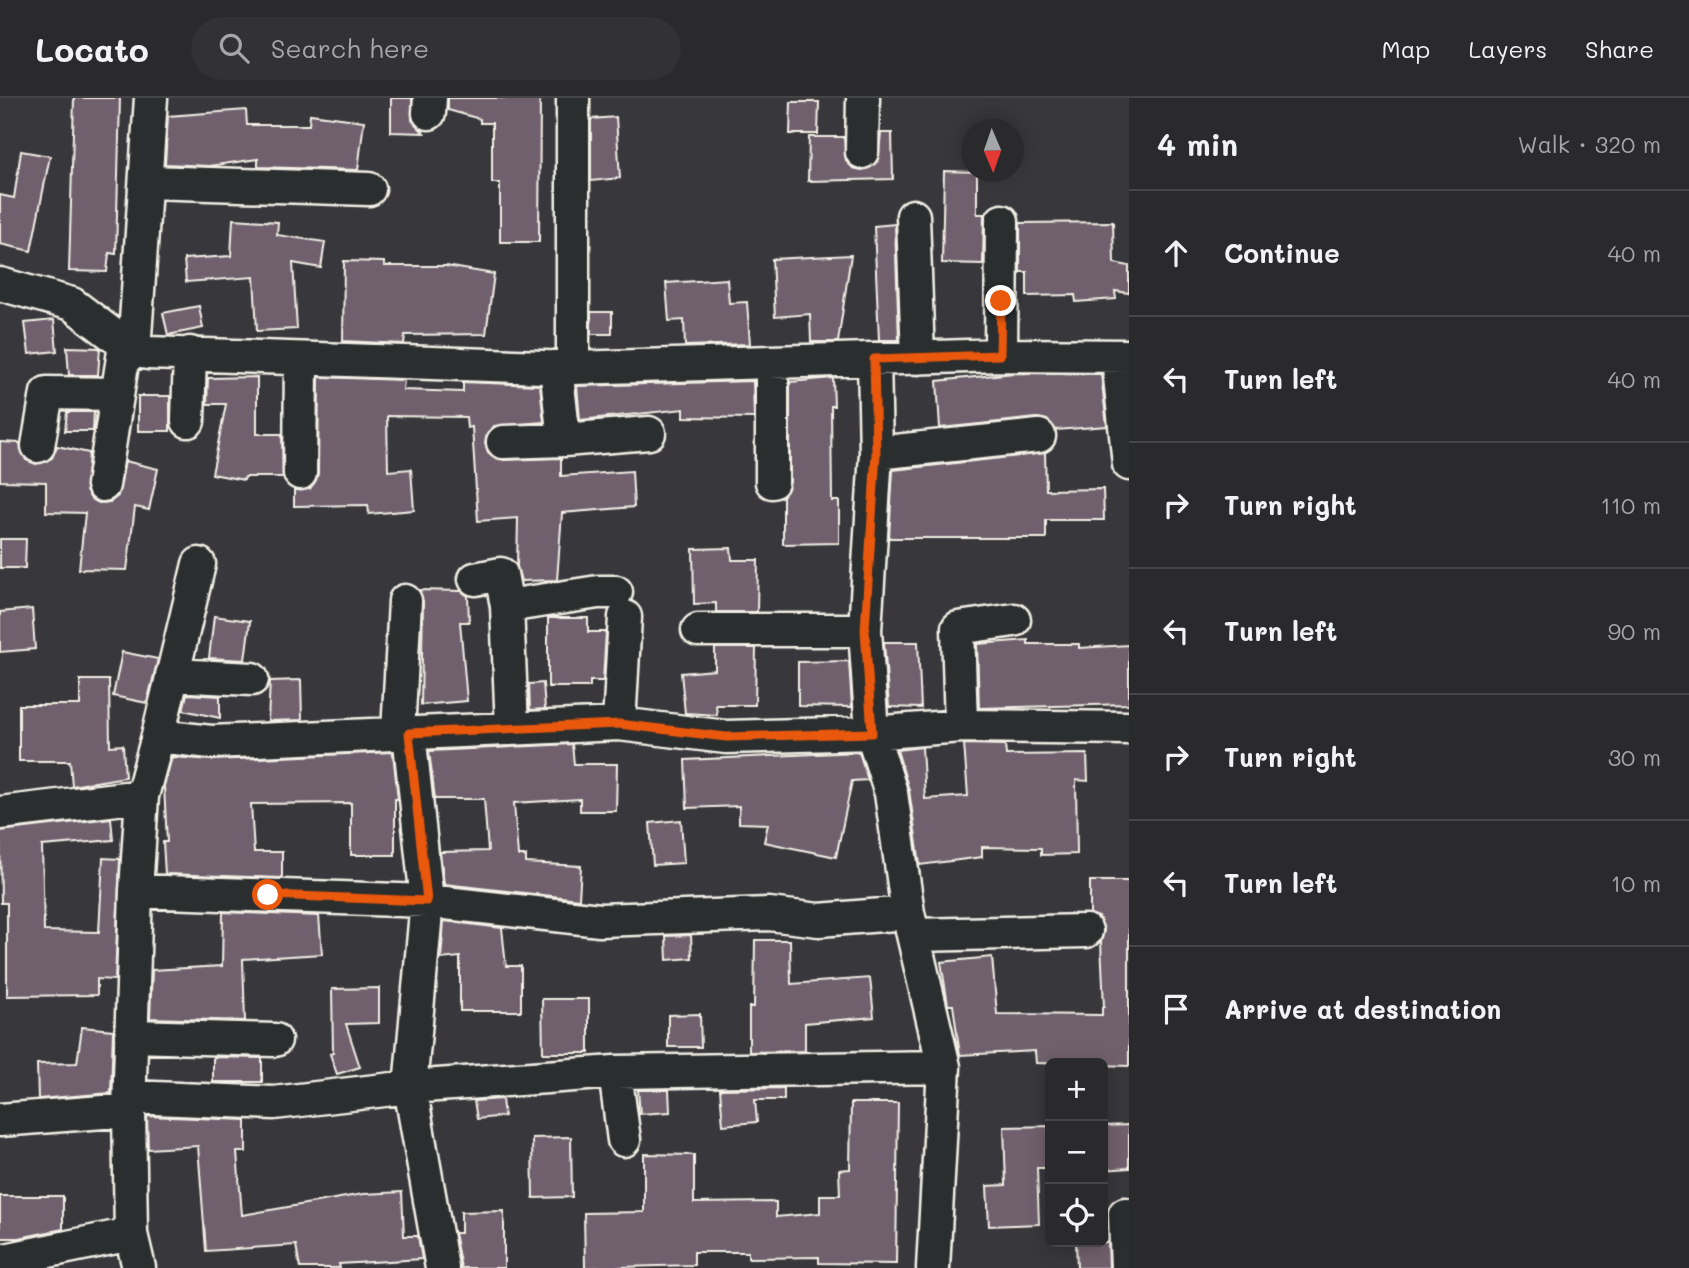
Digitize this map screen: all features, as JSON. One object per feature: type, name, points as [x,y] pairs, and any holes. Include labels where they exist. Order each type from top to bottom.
[{"type":"street","points":[[103,485],[117,394],[130,348],[148,182],[151,98]]},
{"type":"street","points":[[564,440],[573,98]]},
{"type":"street","points":[[862,152],[863,98]]},
{"type":"street","points":[[148,182],[369,189]]},
{"type":"street","points":[[913,216],[918,358]]},
{"type":"street","points":[[1000,355],[1002,221]]},
{"type":"street","points":[[0,284],[72,304],[130,348],[190,353],[301,360],[564,367],[1000,355],[1123,357],[1129,464]]},
{"type":"street","points":[[188,421],[190,353]]},
{"type":"street","points":[[874,359],[876,453],[865,630],[872,733],[891,793],[911,924],[944,1067],[933,1268]]},
{"type":"street","points":[[300,473],[301,360]]},
{"type":"street","points":[[772,363],[772,482]]},
{"type":"street","points":[[38,446],[47,393],[117,394]]},
{"type":"street","points":[[503,442],[649,433]]},
{"type":"street","points":[[876,453],[1039,436]]},
{"type":"street","points":[[139,1268],[131,1234],[129,1104],[142,796],[199,564]]},
{"type":"street","points":[[475,579],[501,574],[507,606],[512,729]]},
{"type":"street","points":[[507,606],[598,592],[620,604],[619,724]]},
{"type":"street","points":[[405,601],[403,733],[427,901],[410,1087],[442,1268]]},
{"type":"street","points":[[961,726],[958,628],[1014,620]]},
{"type":"street","points":[[698,629],[865,630]]},
{"type":"street","points":[[172,675],[252,679]]},
{"type":"street","points":[[158,736],[211,742],[619,724],[726,737],[872,733],[961,726],[1129,728]]},
{"type":"street","points":[[0,813],[142,796]]},
{"type":"street","points":[[136,891],[427,901],[600,920],[769,914],[819,920],[1086,931]]},
{"type":"street","points":[[131,1036],[275,1040]]},
{"type":"street","points":[[0,1120],[129,1104],[274,1103],[410,1087],[615,1072],[944,1067]]},
{"type":"street","points":[[615,1072],[624,1140]]},
{"type":"street","points":[[1125,1214],[1127,1268]]},
{"type":"street","points":[[0,1261],[131,1234]]},
{"type":"building","points":[[74,98],[120,98],[116,254],[109,253],[107,272],[69,271]]},
{"type":"building","points":[[391,98],[412,98],[412,120],[424,133],[391,132]]},
{"type":"building","points":[[448,98],[540,98],[539,242],[500,242],[500,183],[492,183],[492,123],[480,123],[480,119],[448,110]]},
{"type":"building","points":[[791,102],[819,102],[818,134],[790,134]]},
{"type":"building","points":[[246,110],[247,125],[309,125],[310,114],[364,121],[358,170],[258,167],[258,159],[209,166],[165,164],[168,116]]},
{"type":"building","points":[[616,117],[620,178],[591,181],[591,119]]},
{"type":"building","points":[[881,133],[892,133],[893,179],[808,181],[809,137],[844,137],[846,161],[853,168],[862,170],[878,161]]},
{"type":"building","points":[[21,151],[50,156],[31,251],[0,244],[0,195],[14,198]]},
{"type":"building","points":[[944,171],[961,172],[961,182],[977,182],[977,214],[984,214],[983,264],[942,263]]},
{"type":"building","points":[[233,219],[278,222],[277,235],[325,242],[321,268],[293,263],[297,329],[257,331],[254,277],[186,282],[184,259],[231,256]]},
{"type":"building","points":[[1113,222],[1114,263],[1129,266],[1129,293],[1115,291],[1116,299],[1076,302],[1075,295],[1027,296],[1027,272],[1020,272],[1020,223]]},
{"type":"building","points":[[895,224],[899,340],[879,340],[874,226]]},
{"type":"building","points":[[851,255],[838,342],[811,342],[810,314],[775,317],[772,259]]},
{"type":"building","points":[[344,261],[384,262],[384,266],[446,266],[494,274],[486,334],[405,335],[404,344],[343,341]]},
{"type":"building","points":[[727,279],[729,303],[747,302],[750,344],[685,346],[684,320],[669,321],[666,283]]},
{"type":"building","points":[[199,306],[203,328],[168,335],[163,313]]},
{"type":"building","points":[[591,312],[612,312],[612,334],[591,334]]},
{"type":"building","points":[[54,320],[57,351],[29,354],[25,323]]},
{"type":"building","points":[[67,347],[100,348],[98,375],[69,375]]},
{"type":"building","points":[[1014,373],[1101,374],[1107,426],[1056,430],[1047,420],[1037,418],[940,428],[937,381]]},
{"type":"building","points":[[257,377],[257,434],[282,434],[283,477],[245,477],[244,480],[212,474],[226,404],[207,404],[208,378]]},
{"type":"building","points":[[319,377],[404,380],[403,390],[463,392],[463,382],[540,385],[544,422],[494,426],[485,442],[488,452],[504,460],[561,458],[561,476],[632,471],[634,507],[562,513],[557,580],[521,581],[517,567],[518,518],[478,521],[472,427],[467,428],[466,417],[387,416],[388,471],[411,469],[414,510],[369,514],[368,505],[294,506],[294,490],[310,489],[318,474]]},
{"type":"building","points":[[833,378],[832,501],[839,501],[839,543],[783,544],[783,496],[790,482],[790,382]]},
{"type":"building","points":[[753,381],[754,418],[684,417],[684,409],[580,420],[577,386]]},
{"type":"building","points":[[138,396],[170,396],[170,431],[138,431]]},
{"type":"building","points":[[67,412],[94,412],[93,431],[65,431]]},
{"type":"building","points":[[0,442],[20,443],[26,460],[36,464],[52,458],[57,446],[89,453],[86,491],[91,499],[99,503],[110,502],[118,496],[125,461],[158,469],[149,510],[135,507],[127,570],[79,569],[85,513],[46,512],[46,482],[0,481]]},
{"type":"building","points":[[1045,453],[1046,490],[1103,489],[1104,520],[1046,520],[1046,538],[889,538],[893,470]]},
{"type":"building","points":[[0,539],[26,539],[25,568],[0,568]]},
{"type":"building","points":[[731,548],[732,560],[758,560],[757,612],[716,612],[716,603],[694,604],[693,549]]},
{"type":"building","points":[[419,590],[461,591],[468,596],[469,622],[460,622],[467,701],[421,705],[423,602]]},
{"type":"building","points":[[32,609],[35,649],[0,652],[0,612]]},
{"type":"building","points":[[214,616],[250,621],[245,660],[209,658]]},
{"type":"building","points":[[548,618],[588,618],[588,632],[606,632],[603,681],[590,681],[590,687],[548,687]]},
{"type":"building","points":[[1028,640],[1028,644],[1079,644],[1079,648],[1129,645],[1129,704],[979,708],[977,644]]},
{"type":"building","points":[[884,642],[918,642],[921,708],[889,707]]},
{"type":"building","points":[[715,648],[756,648],[755,705],[716,705],[717,715],[685,713],[681,673],[715,670]]},
{"type":"building","points":[[122,652],[158,659],[147,703],[113,696]]},
{"type":"building","points":[[849,661],[852,707],[798,706],[798,662]]},
{"type":"building","points":[[80,680],[109,680],[110,746],[123,745],[125,777],[72,786],[70,761],[19,761],[19,705],[80,705]]},
{"type":"building","points":[[301,680],[302,720],[268,721],[270,681]]},
{"type":"building","points":[[543,683],[545,709],[530,710],[529,684]]},
{"type":"building","points":[[187,694],[220,696],[220,718],[183,710]]},
{"type":"building","points":[[572,744],[574,764],[617,764],[616,811],[580,811],[580,799],[514,803],[518,856],[526,856],[526,863],[581,866],[579,899],[444,884],[440,852],[488,851],[484,799],[435,799],[429,751]]},
{"type":"building","points":[[964,744],[1005,745],[1006,755],[1087,754],[1088,781],[1076,780],[1077,854],[1041,855],[1041,848],[982,847],[982,857],[920,865],[909,790],[897,750],[922,747],[925,799],[968,796]]},
{"type":"building","points":[[393,752],[398,799],[395,799],[395,855],[351,855],[351,803],[251,804],[254,852],[282,852],[282,878],[165,874],[163,842],[167,842],[164,786],[172,757],[212,760]]},
{"type":"building","points":[[859,752],[868,780],[852,781],[836,857],[764,842],[768,824],[739,823],[739,806],[687,808],[685,760]]},
{"type":"building","points":[[111,818],[113,840],[42,846],[44,931],[99,932],[103,858],[120,859],[115,980],[97,979],[97,995],[7,996],[7,903],[1,903],[0,831]]},
{"type":"building","points":[[681,820],[684,863],[653,865],[650,823]]},
{"type":"building","points":[[1090,881],[1129,881],[1129,1066],[1108,1065],[1108,1058],[1045,1058],[1045,1063],[1036,1063],[1035,1051],[960,1055],[953,1005],[948,1005],[941,962],[992,957],[997,1014],[1102,1015],[1104,1007],[1101,942],[1104,930],[1099,917],[1090,914]]},
{"type":"building","points":[[223,912],[319,916],[322,954],[243,959],[245,1021],[150,1018],[152,970],[222,966]]},
{"type":"building","points":[[444,921],[502,928],[506,966],[521,966],[521,1011],[460,1011],[460,957],[441,959]]},
{"type":"building","points":[[691,935],[692,958],[667,960],[666,936]]},
{"type":"building","points":[[755,940],[790,940],[791,984],[870,978],[874,1017],[805,1023],[805,1051],[749,1052],[749,1007],[754,1007]]},
{"type":"building","points":[[379,988],[379,1023],[346,1024],[360,1067],[337,1074],[330,1054],[333,1053],[332,989]]},
{"type":"building","points":[[542,999],[589,999],[589,1053],[543,1053]]},
{"type":"building","points":[[700,1014],[701,1047],[668,1047],[668,1015]]},
{"type":"building","points":[[82,1027],[113,1030],[111,1093],[38,1099],[37,1064],[77,1063]]},
{"type":"building","points":[[213,1057],[262,1058],[262,1082],[213,1082]]},
{"type":"building","points":[[784,1088],[784,1100],[755,1100],[757,1122],[723,1125],[720,1089]]},
{"type":"building","points":[[638,1090],[669,1090],[670,1112],[640,1114]]},
{"type":"building","points":[[502,1099],[504,1116],[477,1119],[474,1101]]},
{"type":"building","points":[[851,1103],[898,1103],[896,1264],[819,1263],[819,1257],[748,1258],[748,1252],[694,1252],[694,1265],[585,1268],[584,1213],[644,1212],[644,1154],[694,1155],[694,1203],[776,1202],[776,1217],[820,1213],[820,1195],[840,1195],[839,1170],[850,1169]]},
{"type":"building","points":[[147,1116],[246,1120],[246,1152],[237,1152],[242,1215],[363,1194],[402,1192],[404,1236],[418,1236],[422,1259],[339,1264],[340,1268],[300,1268],[296,1245],[206,1251],[198,1146],[148,1149]]},
{"type":"building","points":[[1129,1125],[1129,1168],[1108,1170],[1108,1126]]},
{"type":"building","points":[[1045,1126],[1045,1168],[1037,1168],[1039,1224],[989,1226],[987,1186],[1006,1185],[1004,1127]]},
{"type":"building","points":[[571,1137],[572,1197],[533,1198],[532,1138]]},
{"type":"building","points":[[0,1196],[63,1196],[63,1229],[19,1238],[0,1238]]},
{"type":"building","points":[[504,1211],[504,1268],[461,1268],[454,1233],[461,1233],[461,1212]]},
{"type":"building","points":[[1108,1242],[1109,1268],[1077,1268],[1076,1247],[1108,1247]]},
{"type":"route","points":[[268,895],[427,901],[409,733],[619,724],[726,737],[872,733],[865,630],[876,453],[874,359],[1000,355],[1001,301]]}]
